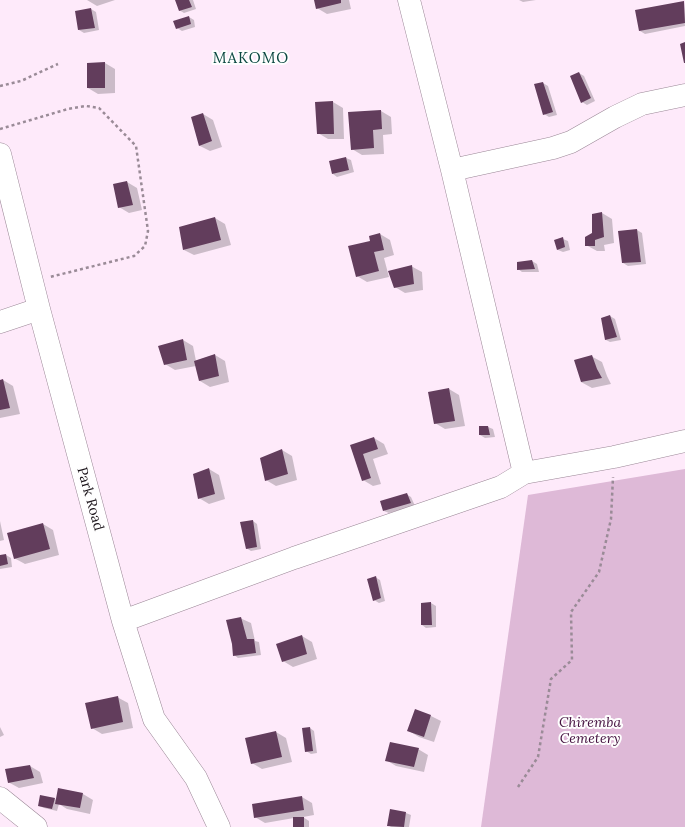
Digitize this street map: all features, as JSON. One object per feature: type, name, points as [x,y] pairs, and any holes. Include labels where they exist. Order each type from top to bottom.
[{"type":"street","points":[[409,0],[452,170],[524,473]]},
{"type":"street","points":[[452,170],[553,148],[571,142],[615,117],[642,104],[685,95]]},
{"type":"street","name":"Park Road","points":[[0,154],[39,309],[123,622],[154,719],[196,778],[219,827]]},
{"type":"street","points":[[0,322],[39,309]]},
{"type":"street","points":[[123,622],[294,558],[501,487],[524,473],[614,457],[685,442]]},
{"type":"street","points":[[0,798],[36,827]]},
{"type":"path","points":[[0,86],[21,81],[58,64]]},
{"type":"path","points":[[0,129],[68,109],[86,106],[99,108],[136,146],[148,231],[145,246],[134,256],[32,281]]},
{"type":"path","points":[[518,787],[538,757],[551,678],[572,660],[571,612],[598,572],[611,520],[614,457]]},
{"type":"green space","name":"Chiremba Cemetery","points":[[685,469],[685,827],[481,827],[528,495]]},
{"type":"building","points":[[175,0],[189,0],[192,7],[179,11]]},
{"type":"building","points":[[314,0],[341,0],[341,3],[316,9]]},
{"type":"building","points":[[684,1],[685,23],[639,31],[635,10]]},
{"type":"building","points":[[91,8],[95,28],[78,30],[75,11]]},
{"type":"building","points":[[189,16],[191,24],[176,29],[173,21]]},
{"type":"building","points":[[685,42],[685,63],[684,63],[680,44]]},
{"type":"building","points":[[105,62],[105,88],[87,88],[87,63]]},
{"type":"building","points":[[579,72],[591,98],[581,103],[570,76]]},
{"type":"building","points":[[543,82],[553,112],[543,115],[534,84]]},
{"type":"building","points":[[333,101],[334,134],[317,134],[315,102]]},
{"type":"building","points":[[381,110],[382,129],[373,130],[374,148],[351,150],[348,112]]},
{"type":"building","points":[[203,113],[212,141],[199,146],[191,117]]},
{"type":"building","points":[[346,157],[349,170],[332,174],[329,161]]},
{"type":"building","points":[[127,181],[133,205],[118,208],[113,184]]},
{"type":"building","points":[[602,212],[604,237],[595,240],[595,246],[585,246],[585,237],[592,233],[592,214]]},
{"type":"building","points":[[215,217],[221,240],[183,250],[179,227]]},
{"type":"building","points":[[637,229],[641,262],[622,263],[618,231]]},
{"type":"building","points":[[380,233],[384,250],[374,252],[379,271],[356,277],[348,246],[370,241],[369,236]]},
{"type":"building","points":[[563,237],[565,247],[557,250],[554,240]]},
{"type":"building","points":[[532,260],[535,269],[517,270],[517,262]]},
{"type":"building","points":[[412,265],[414,284],[394,288],[388,271]]},
{"type":"building","points":[[610,315],[617,337],[605,340],[601,318]]},
{"type":"building","points":[[183,339],[187,360],[164,365],[158,346]]},
{"type":"building","points":[[215,354],[219,376],[199,381],[194,361]]},
{"type":"building","points":[[592,355],[602,378],[581,382],[574,360]]},
{"type":"building","points":[[3,379],[10,408],[0,410],[0,380]]},
{"type":"building","points":[[449,388],[455,421],[434,424],[428,392]]},
{"type":"building","points":[[479,426],[488,426],[490,435],[479,435]]},
{"type":"building","points":[[374,437],[378,449],[363,454],[371,478],[362,481],[350,445]]},
{"type":"building","points":[[282,449],[288,474],[265,481],[260,458]]},
{"type":"building","points":[[209,468],[215,494],[198,499],[193,474]]},
{"type":"building","points":[[407,493],[411,503],[383,511],[380,501]]},
{"type":"building","points":[[253,520],[257,547],[246,549],[240,522]]},
{"type":"building","points":[[43,523],[50,549],[14,559],[7,533]]},
{"type":"building","points":[[6,554],[8,564],[0,566],[0,555]]},
{"type":"building","points":[[376,576],[381,598],[373,601],[367,579]]},
{"type":"building","points":[[431,602],[432,625],[421,625],[421,603]]},
{"type":"building","points":[[241,617],[247,639],[254,639],[256,653],[233,656],[232,644],[226,620]]},
{"type":"building","points":[[302,635],[307,654],[282,662],[276,644]]},
{"type":"building","points":[[118,696],[123,722],[91,729],[85,703]]},
{"type":"building","points":[[415,709],[431,715],[424,737],[407,731]]},
{"type":"building","points":[[310,727],[313,751],[305,752],[302,728]]},
{"type":"building","points":[[276,731],[282,757],[251,764],[245,738]]},
{"type":"building","points":[[390,742],[419,748],[414,767],[385,761]]},
{"type":"building","points":[[30,765],[34,778],[8,783],[5,769]]},
{"type":"building","points":[[58,788],[83,793],[80,808],[55,804]]},
{"type":"building","points":[[40,795],[55,798],[52,809],[38,806]]},
{"type":"building","points":[[302,796],[304,810],[254,818],[252,804]]},
{"type":"building","points":[[390,809],[406,812],[404,827],[387,826]]},
{"type":"building","points":[[293,817],[304,817],[304,827],[293,827]]},
{"type":"district","name":"MAKOMO","points":[[251,59]]}]
